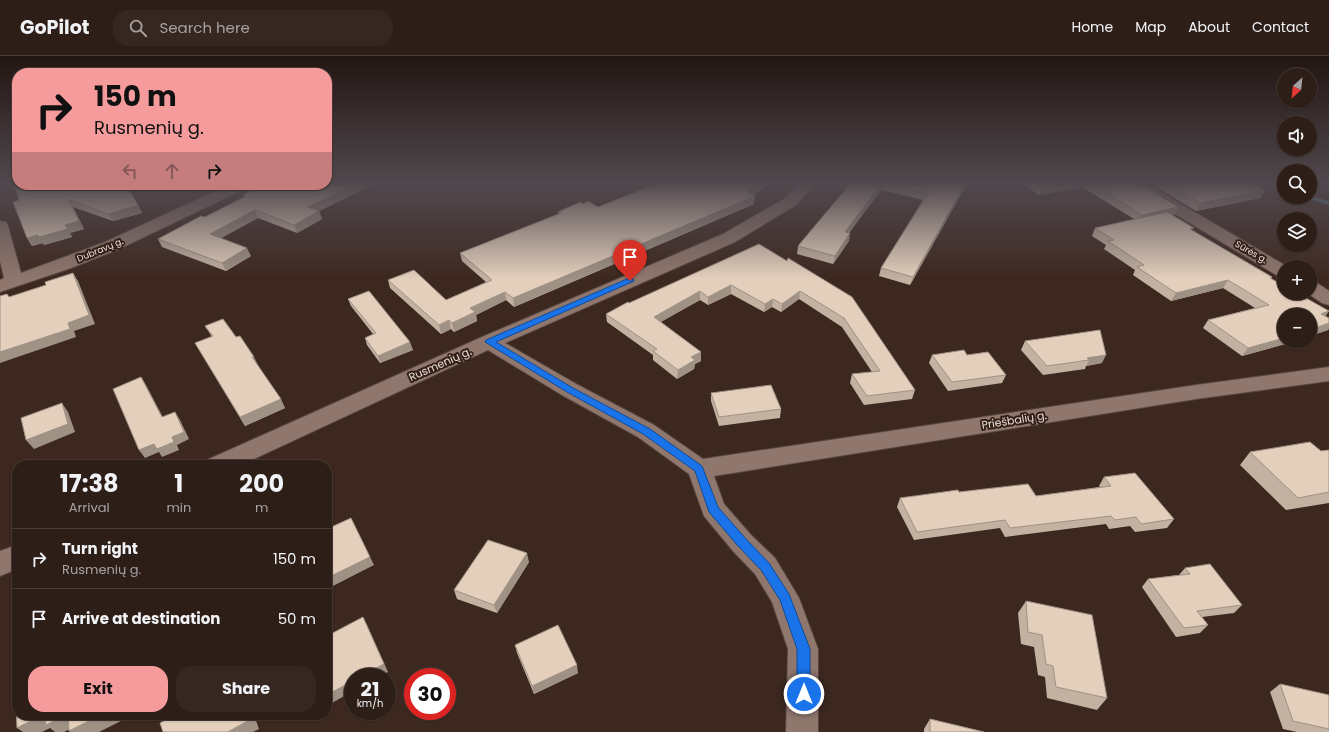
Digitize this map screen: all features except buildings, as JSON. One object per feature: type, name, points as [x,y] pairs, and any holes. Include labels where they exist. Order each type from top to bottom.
[{"type":"street","name":"Dubravų g.","points":[[7,284],[111,246],[176,216]]},
{"type":"street","name":"Rusmenių g.","points":[[229,460],[489,342],[729,238],[767,216]]},
{"type":"street","name":"Sūrės g.","points":[[1189,216],[1277,268]]},
{"type":"street","points":[[0,226],[7,284]]},
{"type":"street","points":[[1317,291],[1329,299]]},
{"type":"street","points":[[489,342],[570,390],[646,431],[699,469],[713,509],[742,543],[765,566],[785,598],[803,649],[802,732]]},
{"type":"street","name":"Priešbalių g.","points":[[699,469],[1196,392],[1329,374]]},
{"type":"street","points":[[0,564],[12,558]]},
{"type":"route","points":[[630,281],[489,342],[570,390],[646,431],[699,469],[713,509],[742,543],[765,566],[785,598],[803,649],[804,694]]}]
